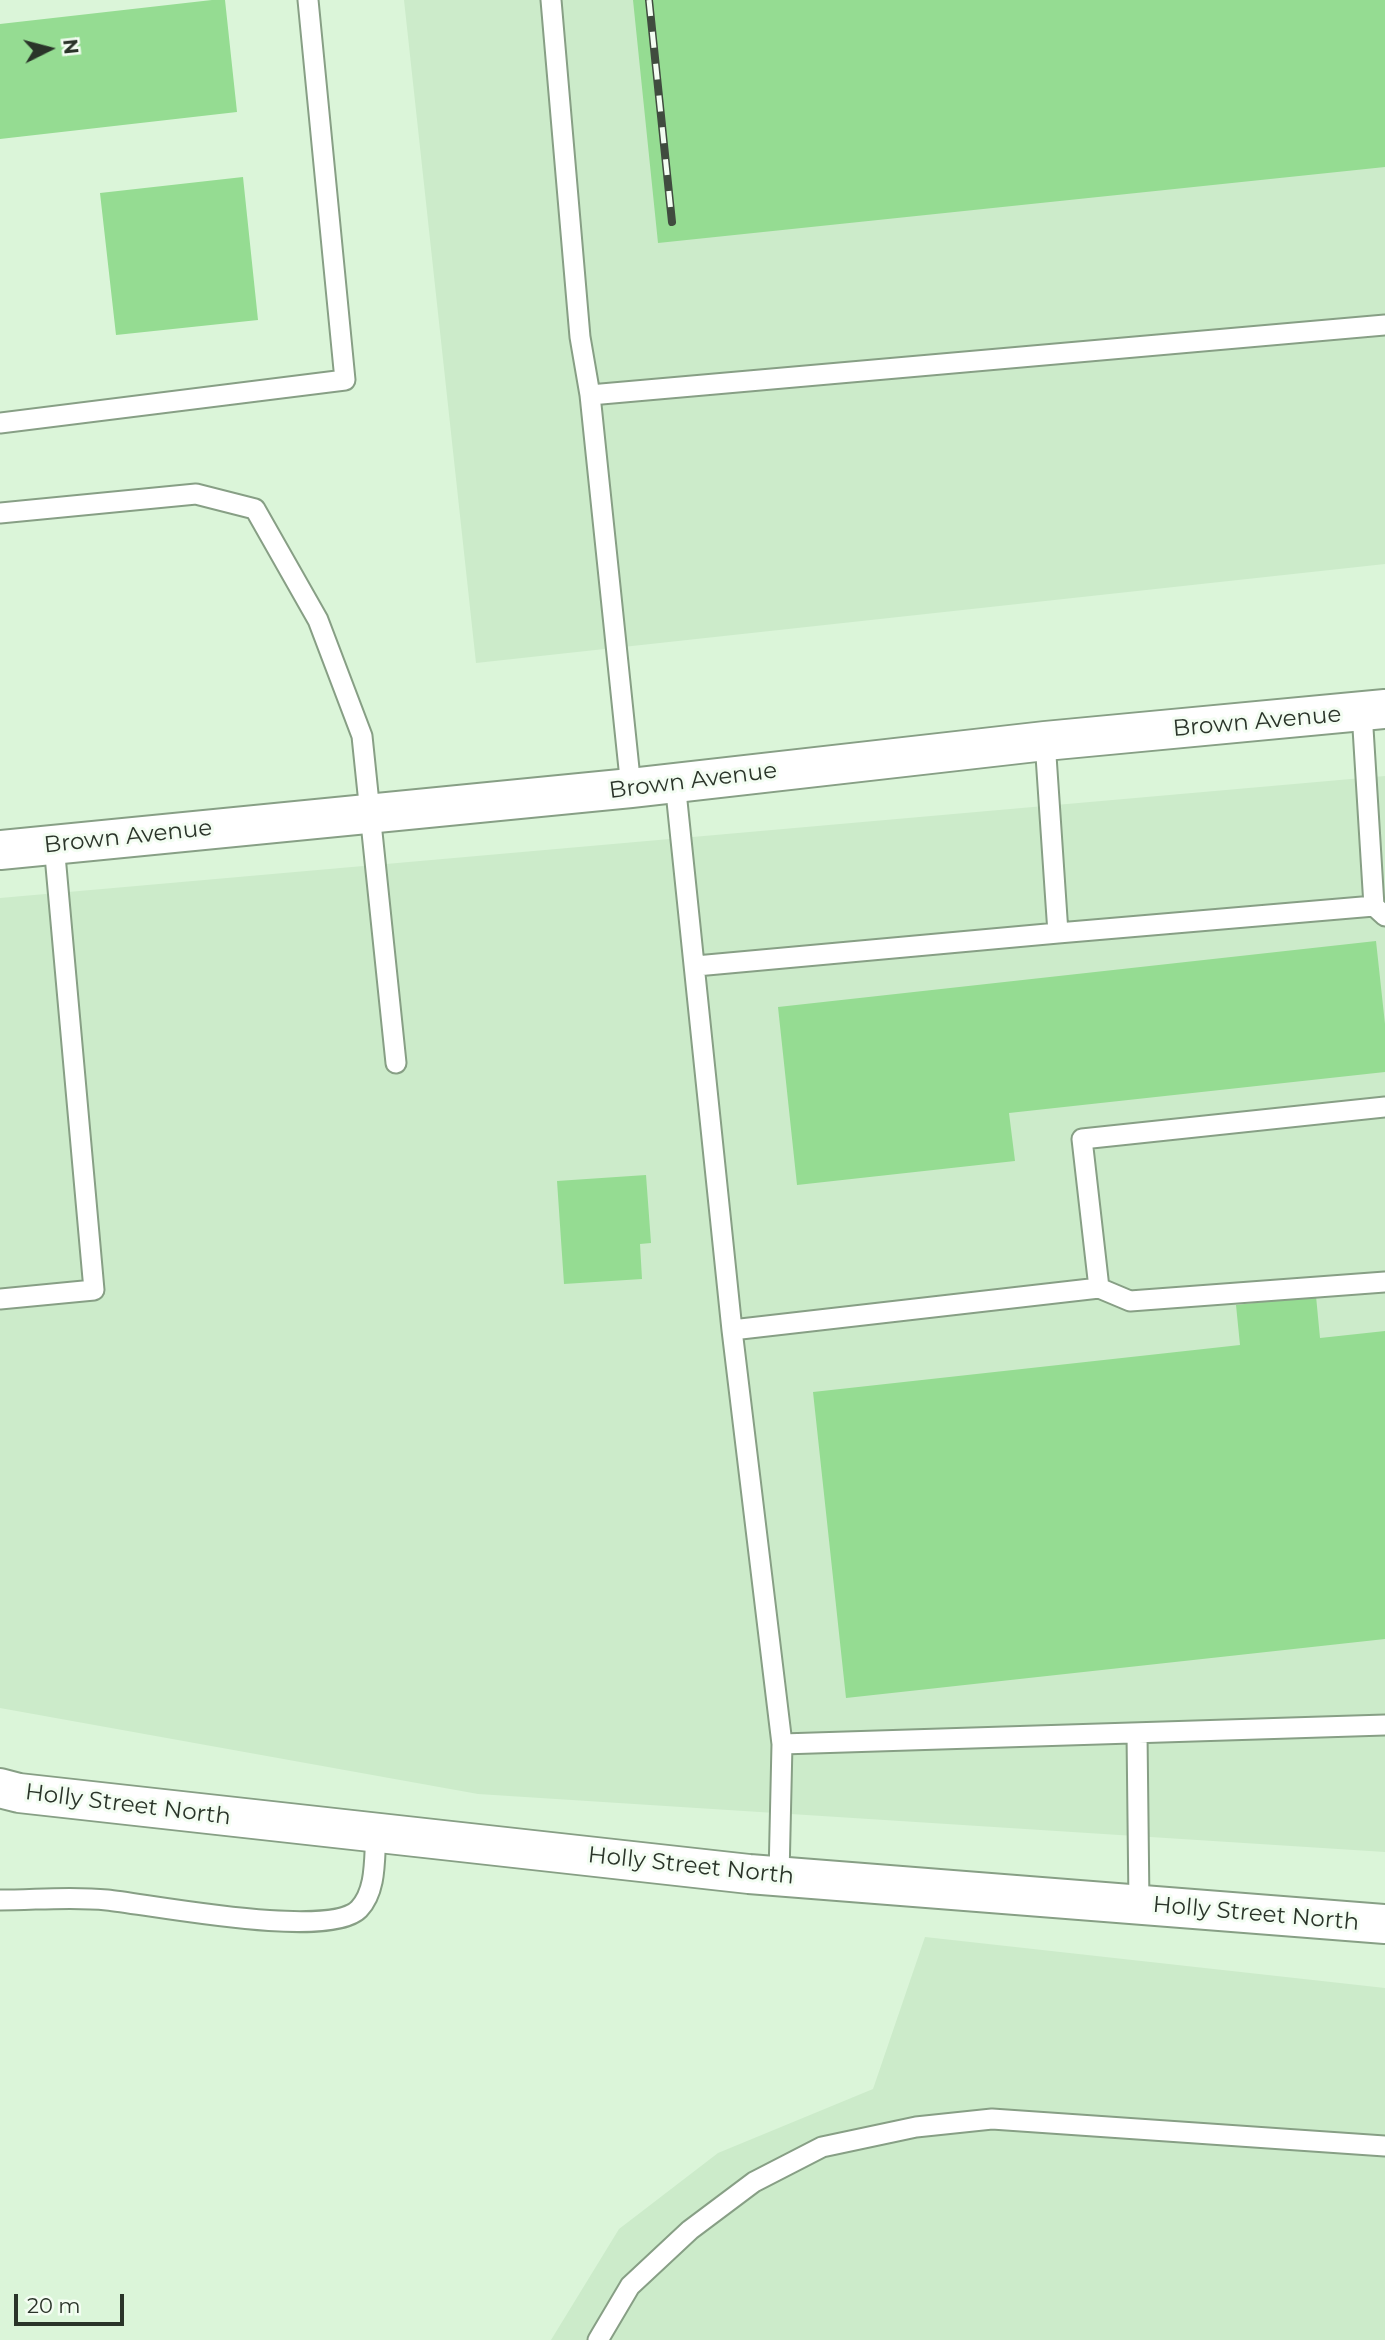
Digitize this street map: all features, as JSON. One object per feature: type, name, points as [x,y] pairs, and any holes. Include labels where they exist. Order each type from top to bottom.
[{"type":"street","name":"Brown Avenue","points":[[0,850],[631,788],[1045,741],[1374,711]]},
{"type":"street","name":"Holly Street North","points":[[0,1788],[19,1793],[779,1876],[1385,1924]]},
{"type":"lane","points":[[0,423],[345,380],[308,0]]},
{"type":"lane","points":[[551,0],[580,337],[590,395],[631,788]]},
{"type":"lane","points":[[590,395],[1385,325]]},
{"type":"lane","points":[[0,513],[196,494],[255,509],[318,620],[362,736],[396,1063]]},
{"type":"lane","points":[[696,966],[1058,933],[1380,911],[1374,711]]},
{"type":"lane","points":[[1045,741],[1058,933]]},
{"type":"lane","points":[[675,782],[732,1329],[782,1744],[779,1876]]},
{"type":"lane","points":[[0,1299],[94,1290],[54,844]]},
{"type":"lane","points":[[1099,1288],[1082,1139],[1385,1107]]},
{"type":"lane","points":[[732,1329],[1099,1288],[1130,1301],[1385,1282]]},
{"type":"lane","points":[[782,1744],[1385,1725]]},
{"type":"lane","points":[[1137,1733],[1139,1905]]},
{"type":"lane","points":[[0,1900],[104,1900],[244,1918],[326,1923],[358,1911],[371,1892],[376,1833]]},
{"type":"lane","points":[[598,2340],[630,2286],[690,2230],[754,2182],[822,2147],[916,2127],[992,2119],[1385,2146]]},
{"type":"shaded area","points":[[404,0],[1385,0],[1385,564],[476,663]]},
{"type":"shaded area","points":[[1385,776],[1385,1852],[478,1794],[0,1708],[0,898]]},
{"type":"shaded area","points":[[925,1937],[1385,1988],[1385,2340],[551,2340],[619,2229],[718,2153],[873,2089]]},
{"type":"building","points":[[225,0],[237,112],[0,139],[0,24]]},
{"type":"building","points":[[633,0],[1385,0],[1385,167],[658,243]]},
{"type":"building","points":[[243,177],[258,320],[116,335],[100,193]]},
{"type":"building","points":[[1376,941],[1385,1024],[1385,1072],[1009,1113],[1015,1161],[797,1185],[778,1007]]},
{"type":"building","points":[[646,1175],[651,1243],[640,1244],[642,1279],[564,1284],[557,1181]]},
{"type":"building","points":[[1316,1296],[1320,1338],[1385,1331],[1385,1639],[846,1698],[813,1392],[1240,1345],[1236,1305]]},
{"type":"railway","points":[[649,0],[672,222]]}]
